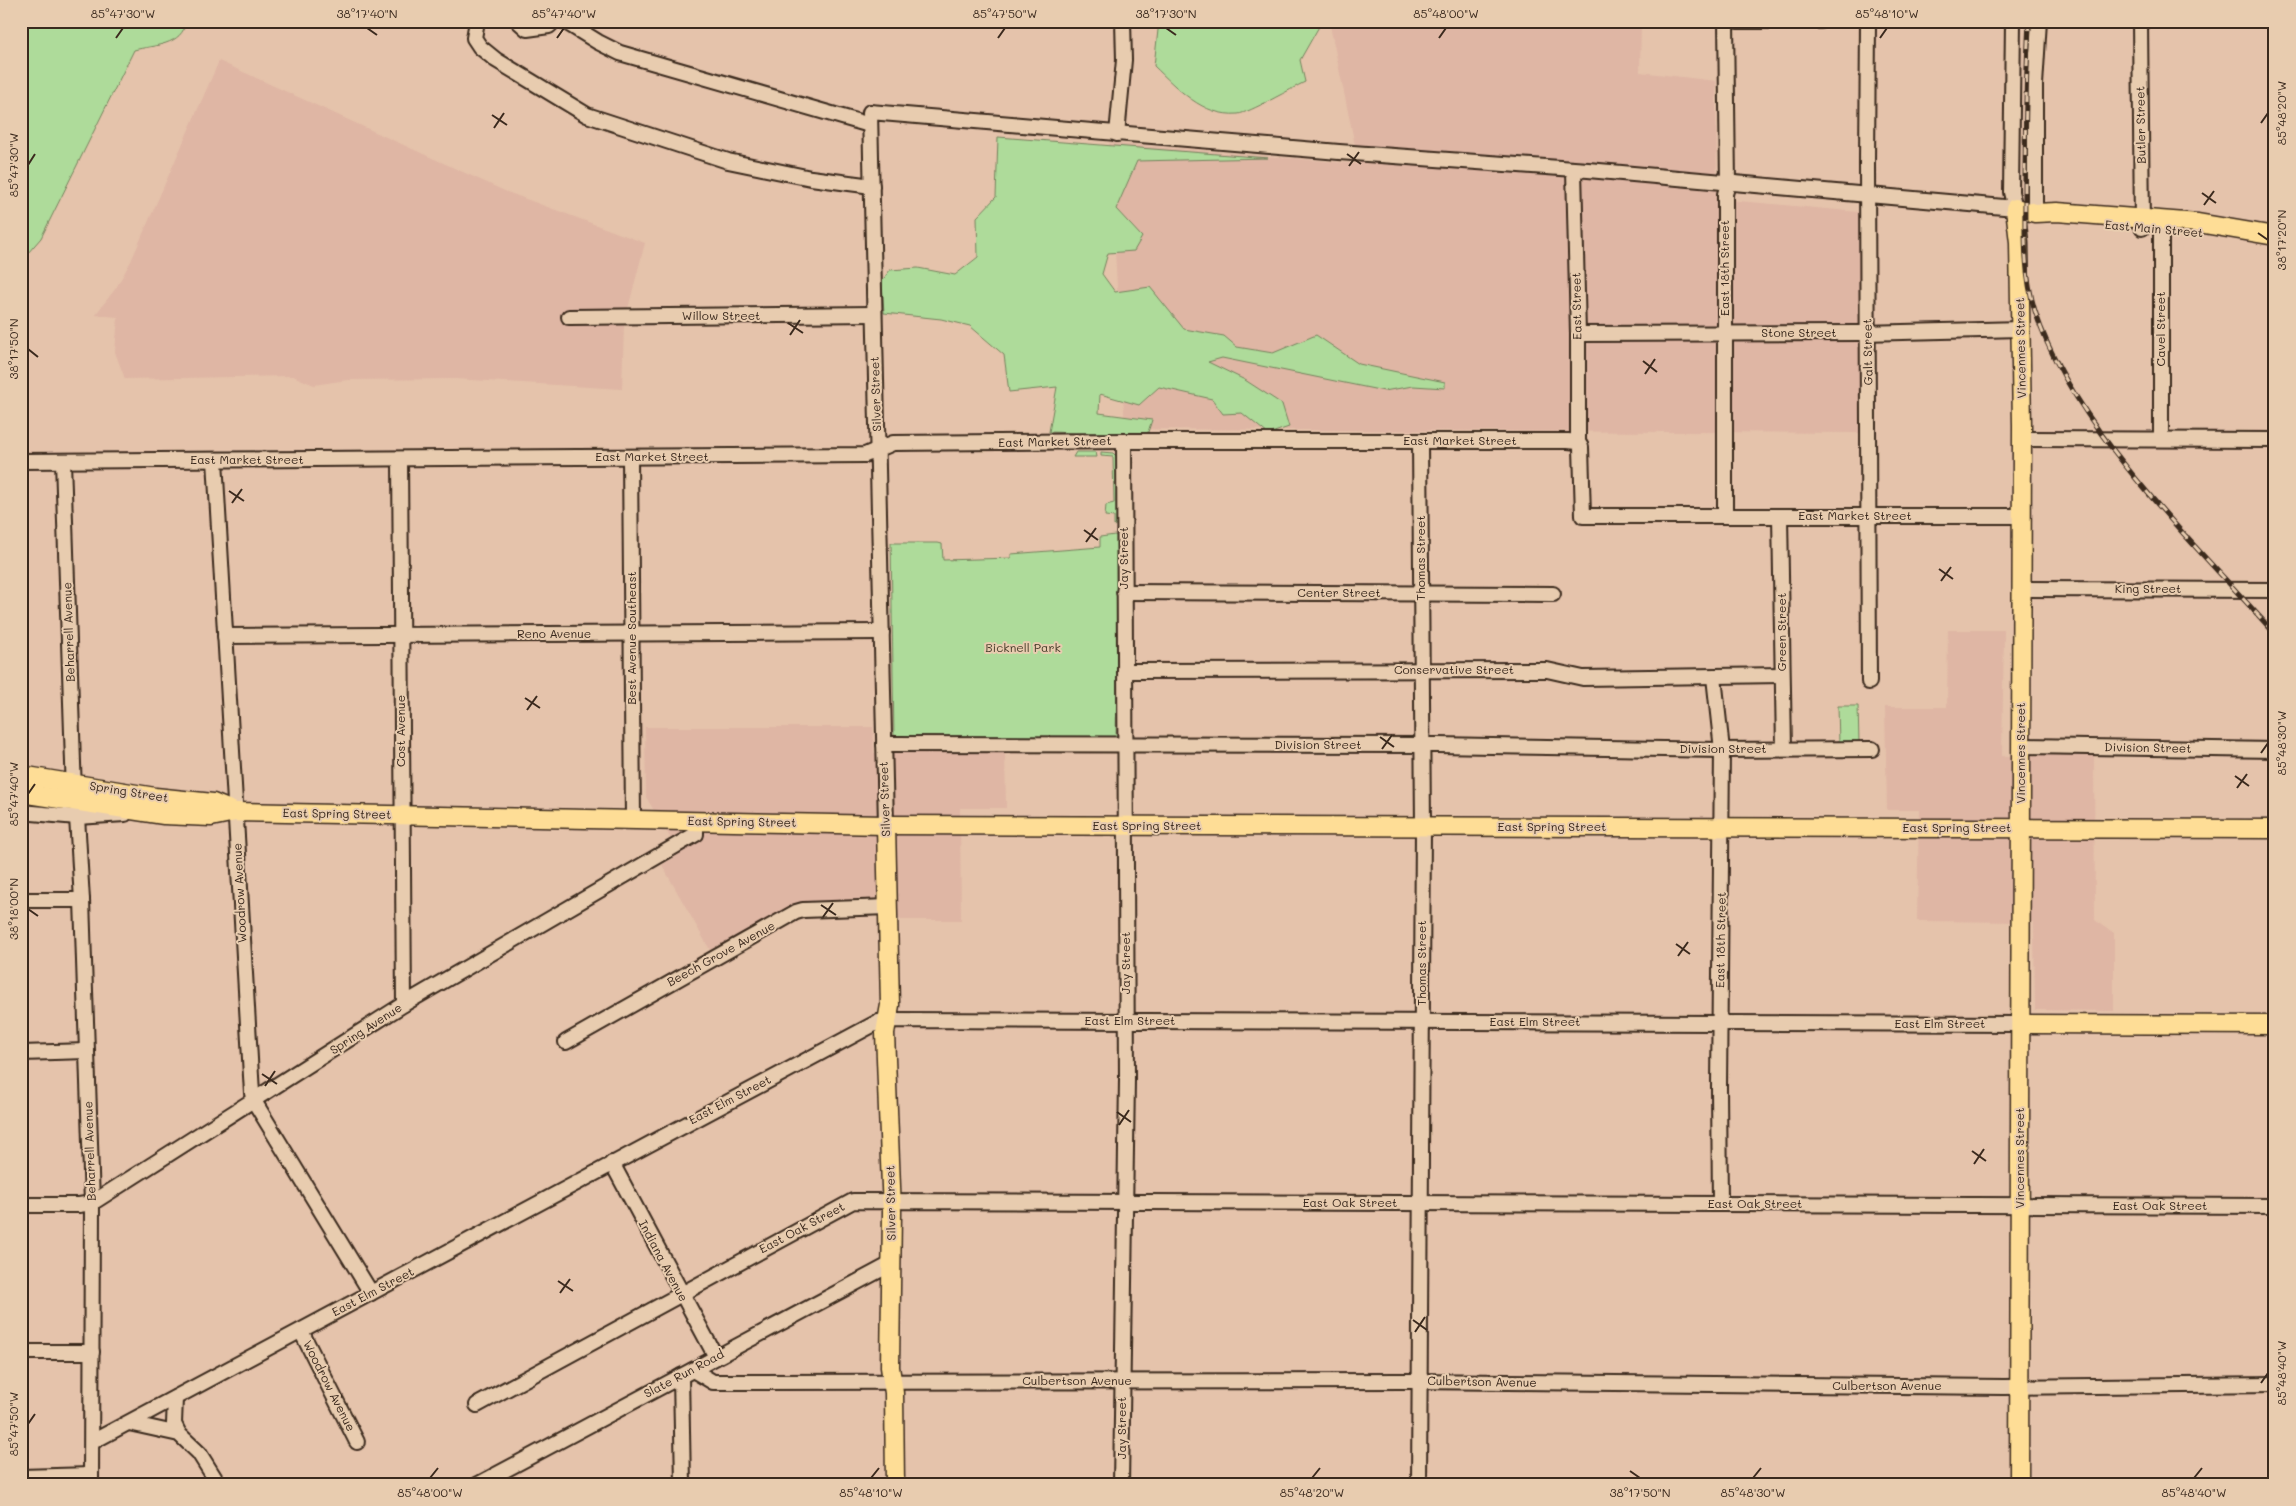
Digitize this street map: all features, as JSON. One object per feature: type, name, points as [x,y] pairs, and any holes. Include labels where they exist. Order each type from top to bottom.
[{"type":"main road","name":"East Main Street","points":[[2015,208],[2034,212],[2057,212],[2161,225],[2275,246]]},
{"type":"main road","name":"Vincennes Street","points":[[2015,208],[2019,242],[2022,439],[2022,1024],[2019,1485]]},
{"type":"main road","name":"East Main Street","points":[[2161,225],[2228,227],[2275,236]]},
{"type":"main road","name":"Spring Street","points":[[21,775],[155,797],[213,803],[235,812]]},
{"type":"main road","name":"East Spring Street","points":[[21,793],[75,810],[211,817],[235,812],[886,825],[2275,829]]},
{"type":"main road","name":"Silver Street","points":[[886,825],[890,1006],[885,1033],[891,1201],[890,1366],[894,1394],[895,1485]]},
{"type":"main road","name":"East Elm Street","points":[[2022,1024],[2275,1025]]},
{"type":"street","points":[[478,21],[474,38],[480,47],[496,60],[587,115],[728,161],[811,178],[872,186]]},
{"type":"street","points":[[518,21],[527,29],[549,26],[554,21]]},
{"type":"street","points":[[564,21],[620,53],[870,118],[1117,134],[1574,170],[2015,208]]},
{"type":"street","points":[[1117,134],[1124,60],[1123,21]]},
{"type":"street","name":"East 18th Street","points":[[1724,516],[1725,194],[1728,184],[1726,21]]},
{"type":"street","points":[[1737,21],[1821,21]]},
{"type":"street","name":"Galt Street","points":[[1868,21],[1867,196],[1870,682]]},
{"type":"street","name":"Vincennes Street","points":[[2013,21],[2011,192],[2015,208]]},
{"type":"street","points":[[2034,212],[2035,85],[2039,21]]},
{"type":"street","name":"Butler Street","points":[[2140,21],[2142,223]]},
{"type":"street","name":"Silver Street","points":[[870,118],[886,825]]},
{"type":"street","name":"East Street","points":[[1574,170],[1578,334],[1578,442]]},
{"type":"street","name":"Cavel Street","points":[[2161,225],[2161,439]]},
{"type":"street","name":"Willow Street","points":[[569,317],[874,314]]},
{"type":"street","name":"Stone Street","points":[[1578,334],[1868,333],[2021,329]]},
{"type":"street","points":[[2022,439],[2275,440]]},
{"type":"street","name":"East Market Street","points":[[21,462],[865,455],[893,443],[1124,441],[1578,442],[1581,447],[1582,457],[1583,516],[2021,516]]},
{"type":"street","name":"Jay Street","points":[[1121,1485],[1126,1202],[1124,441]]},
{"type":"street","name":"Thomas Street","points":[[1420,441],[1423,745],[1422,1381],[1420,1485]]},
{"type":"street","name":"Best Avenue Southeast","points":[[630,457],[633,819]]},
{"type":"street","name":"Cost Avenue","points":[[400,459],[404,1004]]},
{"type":"street","name":"Woodrow Avenue","points":[[215,460],[254,1101],[371,1293]]},
{"type":"street","name":"Beharrell Avenue","points":[[63,461],[75,810],[82,900],[92,1203],[91,1480]]},
{"type":"street","name":"Green Street","points":[[1780,516],[1783,594],[1782,676],[1784,749]]},
{"type":"street","name":"King Street","points":[[2022,589],[2275,590]]},
{"type":"street","name":"Center Street","points":[[1124,592],[1553,594]]},
{"type":"street","name":"Reno Avenue","points":[[225,636],[882,632]]},
{"type":"street","name":"Conservative Street","points":[[1125,671],[1547,670],[1583,678],[1782,676]]},
{"type":"street","name":"East 18th Street","points":[[1714,676],[1722,750],[1723,828],[1719,1023],[1720,1204]]},
{"type":"street","name":"Division Street","points":[[884,744],[1423,745],[1722,750],[1872,749]]},
{"type":"street","name":"Division Street","points":[[2021,746],[2275,750]]},
{"type":"street","points":[[21,812],[75,810]]},
{"type":"street","name":"Spring Avenue","points":[[21,1205],[78,1206],[92,1203],[404,1004],[696,834],[696,821]]},
{"type":"street","points":[[21,900],[82,900]]},
{"type":"street","name":"Beech Grove Avenue","points":[[566,1042],[796,912],[803,910],[888,908]]},
{"type":"street","name":"East Elm Street","points":[[92,1442],[878,1022],[888,1020],[2022,1024]]},
{"type":"street","points":[[21,1053],[87,1051]]},
{"type":"street","name":"Indiana Avenue","points":[[612,1163],[716,1357]]},
{"type":"street","name":"East Oak Street","points":[[477,1405],[853,1201],[2275,1206]]},
{"type":"street","name":"Slate Run Road","points":[[478,1485],[891,1264]]},
{"type":"street","name":"Woodrow Avenue","points":[[301,1331],[357,1442]]},
{"type":"street","points":[[21,1352],[92,1352]]},
{"type":"street","points":[[683,1485],[687,1373]]},
{"type":"street","name":"Culbertson Avenue","points":[[687,1373],[713,1382],[1422,1381],[2020,1387],[2275,1384]]},
{"type":"street","points":[[174,1398],[174,1424],[179,1434],[199,1453],[219,1485]]},
{"type":"street","points":[[129,1423],[179,1434]]},
{"type":"street","points":[[21,1477],[91,1480]]},
{"type":"shaded area","points":[[1329,21],[1641,21],[1640,72],[1716,81],[1717,199],[1859,212],[1860,433],[1125,429],[1109,143],[1359,164]]},
{"type":"shaded area","points":[[219,61],[507,192],[645,243],[624,324],[622,389],[455,379],[347,380],[314,385],[293,376],[125,379],[115,352],[118,317],[95,315],[116,288],[131,261]]},
{"type":"shaded area","points":[[1948,630],[2004,630],[2002,756],[2094,754],[2095,920],[2114,933],[2114,1011],[2035,1010],[2034,922],[1917,921],[1919,810],[1887,810],[1885,707],[1947,707]]},
{"type":"shaded area","points":[[645,727],[873,727],[874,753],[1005,752],[1006,808],[960,808],[961,920],[901,920],[877,904],[795,905],[710,950],[662,865],[680,854],[646,797]]},
{"type":"green space","points":[[21,21],[186,21],[184,29],[173,40],[134,50],[41,238],[21,261]]},
{"type":"green space","points":[[1159,21],[1320,21],[1321,23],[1300,60],[1305,82],[1244,113],[1225,114],[1202,106],[1181,92],[1154,66]]},
{"type":"green space","points":[[998,137],[1268,158],[1137,161],[1116,209],[1142,237],[1134,251],[1108,253],[1102,274],[1115,292],[1150,287],[1184,329],[1224,336],[1237,347],[1273,353],[1316,335],[1359,364],[1445,382],[1445,388],[1413,386],[1384,391],[1222,358],[1208,362],[1245,380],[1282,404],[1289,427],[1268,434],[1242,413],[1223,414],[1212,399],[1159,387],[1139,405],[1100,394],[1099,413],[1152,420],[1147,435],[1049,432],[1057,387],[1009,392],[1004,355],[970,326],[941,319],[884,313],[882,281],[890,270],[918,268],[955,275],[978,257],[977,217],[996,197]]},
{"type":"green space","points":[[1076,452],[1096,452],[1097,457],[1073,457]]},
{"type":"green space","points":[[1101,452],[1113,453],[1119,459],[1119,522],[1114,526],[1114,517],[1105,516],[1106,505],[1114,503],[1113,457],[1101,456]]},
{"type":"green space","name":"Bicknell Park","points":[[1115,535],[1119,537],[1116,739],[894,738],[891,543],[942,544],[943,560],[1011,558],[1011,554],[1100,547],[1100,537]]},
{"type":"green space","points":[[1838,706],[1858,706],[1859,742],[1839,743]]},
{"type":"railway","points":[[2029,21],[2025,128],[2025,236],[2028,281],[2035,311],[2053,355],[2077,398],[2106,441],[2173,522],[2275,634]]}]
